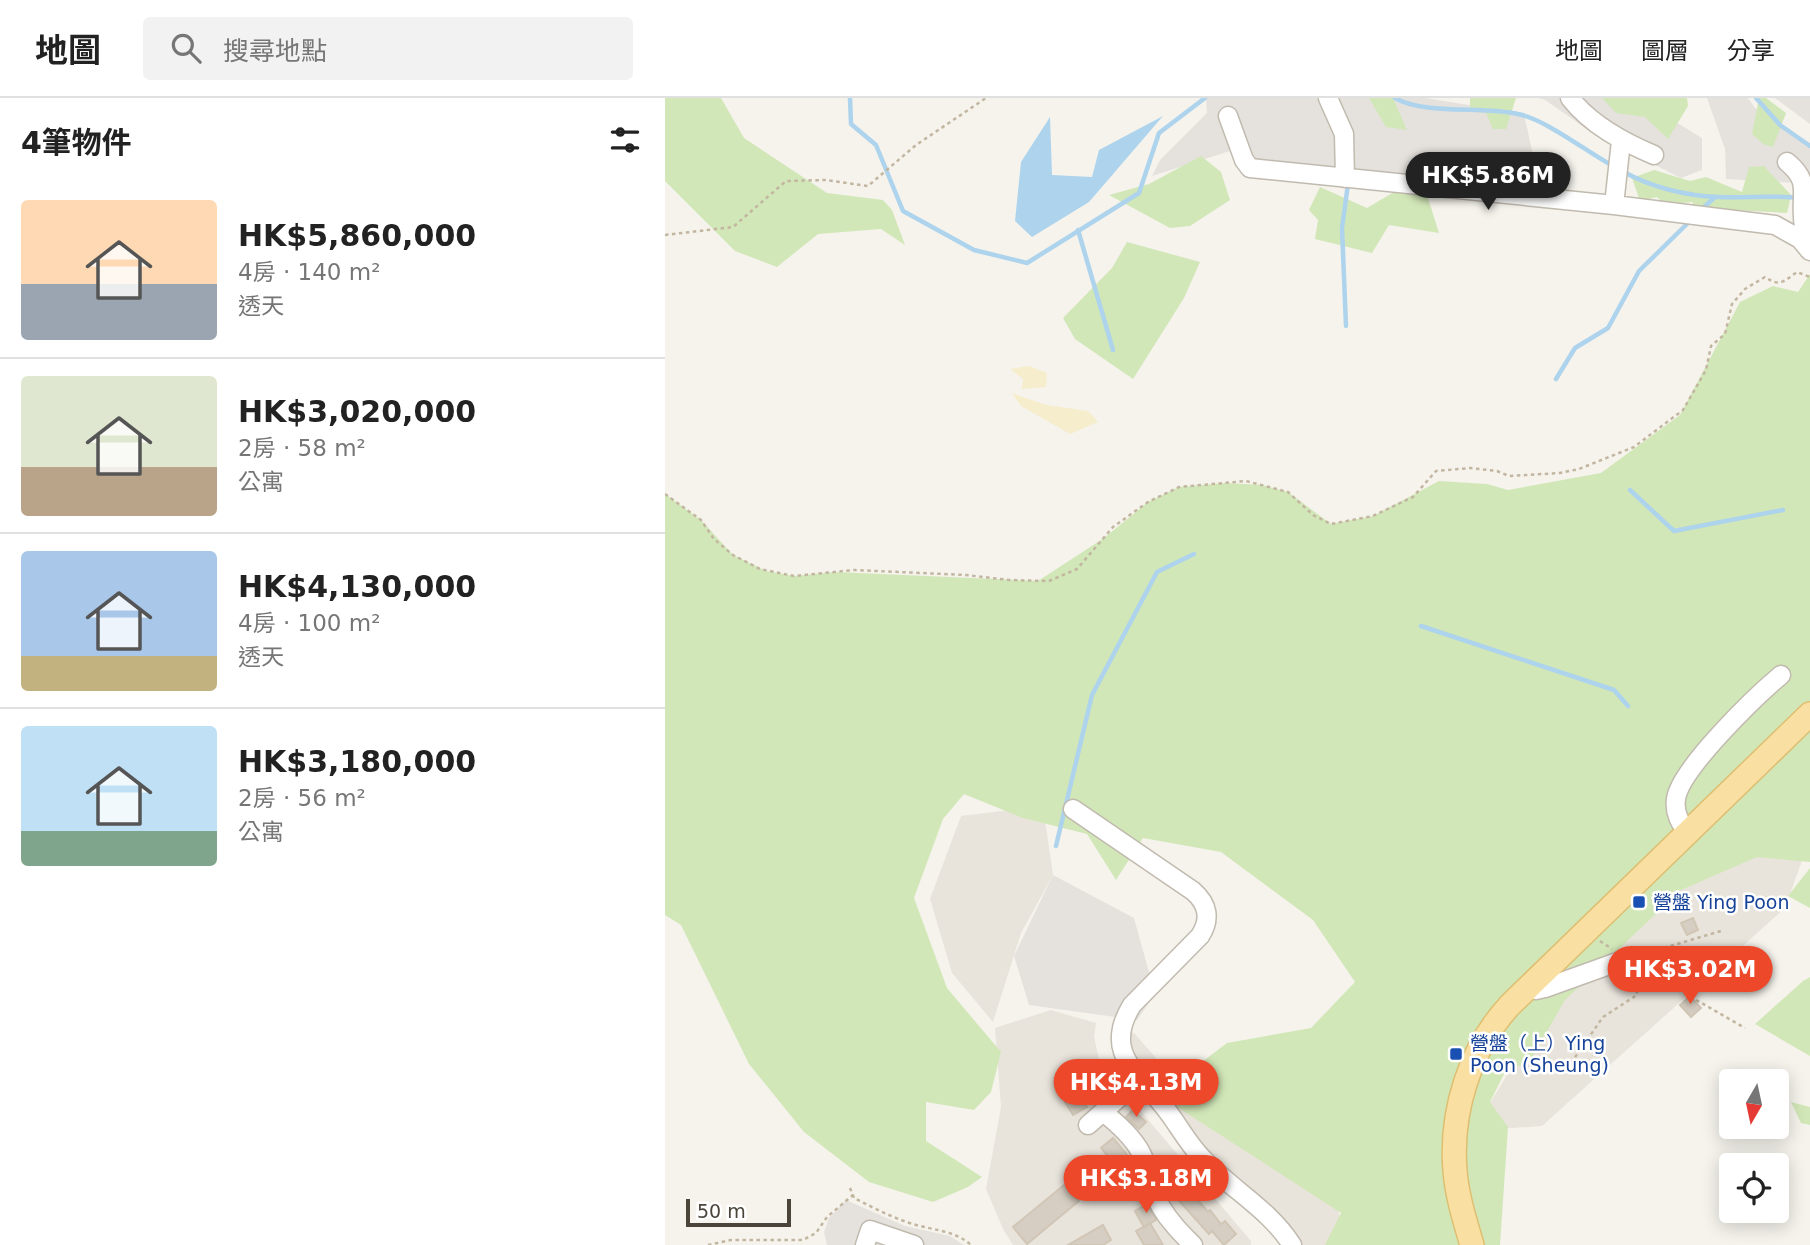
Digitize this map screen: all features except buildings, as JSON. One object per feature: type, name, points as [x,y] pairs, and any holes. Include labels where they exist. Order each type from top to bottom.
[{"type":"main road","points":[[1472,1245],[1455,1174],[1455,1132],[1472,1065],[1484,1040],[1503,1013],[1529,987],[1810,714]]},
{"type":"street","points":[[1328,98],[1344,134],[1345,178]]},
{"type":"street","points":[[1570,98],[1579,110],[1621,141],[1654,155]]},
{"type":"street","points":[[1229,116],[1244,160],[1250,168],[1614,205],[1775,225],[1800,239],[1810,250]]},
{"type":"street","points":[[1614,205],[1621,141]]},
{"type":"street","points":[[1787,162],[1798,172],[1805,192],[1802,213],[1810,250]]},
{"type":"street","points":[[1688,833],[1679,822],[1676,812],[1676,798],[1682,781],[1749,704],[1781,675]]},
{"type":"street","points":[[1073,809],[1193,891],[1206,907],[1206,928],[1132,1005],[1125,1016],[1120,1040],[1122,1052],[1134,1073],[1162,1104],[1200,1157],[1268,1215],[1292,1245]]},
{"type":"street","points":[[1529,987],[1537,990],[1545,988],[1620,956]]},
{"type":"street","points":[[1088,1125],[1121,1096]]},
{"type":"street","points":[[1103,1112],[1117,1122],[1141,1152],[1162,1209],[1193,1245]]},
{"type":"street","points":[[865,1245],[870,1230],[914,1245]]},
{"type":"path","points":[[665,235],[733,226],[786,181],[826,180],[868,186],[915,145],[986,98]]},
{"type":"path","points":[[665,494],[701,520],[714,539],[733,555],[760,569],[794,576],[854,570],[1049,582],[1077,569],[1113,527],[1148,502],[1179,487],[1246,481],[1288,492],[1313,515],[1331,524],[1373,516],[1413,497],[1436,471],[1471,468],[1497,471],[1509,476],[1531,476],[1579,469],[1634,447],[1683,410],[1706,370],[1711,346],[1725,334],[1732,304],[1745,289],[1765,277],[1775,283],[1782,282],[1797,272],[1810,277]]},
{"type":"path","points":[[1620,956],[1724,930]]},
{"type":"path","points":[[1571,1063],[1603,1017],[1637,995],[1637,972],[1597,939]]},
{"type":"path","points":[[1684,993],[1745,1028]]},
{"type":"path","points":[[851,1188],[854,1198],[907,1223],[951,1234],[971,1245]]},
{"type":"path","points":[[708,1245],[741,1239],[803,1240],[816,1233],[827,1217],[853,1195]]},
{"type":"shaded area","points":[[1206,98],[1425,98],[1524,114],[1544,206],[1245,171],[1233,150],[1152,176],[1160,160],[1207,113]]},
{"type":"shaded area","points":[[1538,98],[1636,98],[1702,138],[1702,170],[1681,178],[1597,136],[1545,100]]},
{"type":"shaded area","points":[[1707,98],[1748,98],[1755,108],[1810,145],[1810,184],[1726,179],[1725,149]]},
{"type":"shaded area","points":[[1775,98],[1810,98],[1810,124]]},
{"type":"shaded area","points":[[1043,806],[1053,875],[1021,933],[993,1022],[952,973],[930,899],[961,816]]},
{"type":"shaded area","points":[[1735,838],[1809,841],[1785,908],[1542,1126],[1496,1129],[1484,1113],[1540,1020]]},
{"type":"shaded area","points":[[1053,875],[1134,918],[1155,994],[1137,1020],[1029,1005],[1014,956]]},
{"type":"shaded area","points":[[1051,1010],[1096,1023],[1094,1037],[1100,1063],[1251,1241],[1251,1245],[1013,1245],[986,1189],[1001,1107],[995,1028]]},
{"type":"shaded area","points":[[1127,1031],[1134,1033],[1200,1108],[1330,1186],[1349,1245],[1299,1245],[1205,1153],[1132,1060]]},
{"type":"shaded area","points":[[846,1200],[905,1226],[950,1236],[964,1245],[827,1245],[824,1232],[829,1218]]},
{"type":"green space","points":[[665,98],[721,98],[744,138],[827,193],[883,200],[892,210],[905,245],[881,229],[818,234],[777,267],[735,251],[665,181]]},
{"type":"green space","points":[[1369,98],[1393,98],[1407,130],[1386,127]]},
{"type":"green space","points":[[1470,98],[1516,98],[1506,129],[1493,129],[1486,113],[1470,111]]},
{"type":"green space","points":[[1602,98],[1687,98],[1688,106],[1668,139],[1645,117],[1616,113]]},
{"type":"green space","points":[[1759,98],[1766,98],[1786,113],[1773,147],[1763,144],[1752,134]]},
{"type":"green space","points":[[1201,156],[1221,172],[1230,200],[1190,226],[1170,228],[1109,195],[1149,184]]},
{"type":"green space","points":[[1764,166],[1791,195],[1787,213],[1714,209],[1689,220],[1693,202],[1681,203],[1677,217],[1657,197],[1640,201],[1632,178],[1654,170],[1690,181],[1706,177],[1742,192],[1749,167]]},
{"type":"green space","points":[[1421,176],[1439,233],[1389,225],[1372,253],[1315,239],[1318,220],[1309,210],[1320,187],[1367,208]]},
{"type":"green space","points":[[1127,242],[1200,262],[1184,298],[1133,379],[1075,339],[1063,318],[1112,268]]},
{"type":"green space","points":[[1810,274],[1810,862],[1757,857],[1681,890],[1565,1000],[1530,1061],[1505,1072],[1490,1102],[1508,1127],[1500,1245],[1325,1245],[1341,1213],[1171,1103],[1181,1078],[1227,1043],[1311,1028],[1355,982],[1313,920],[1221,852],[1143,838],[1116,880],[1087,834],[1023,818],[964,794],[943,819],[914,898],[947,988],[1001,1052],[991,1092],[974,1110],[926,1102],[926,1141],[982,1177],[968,1187],[933,1202],[869,1182],[804,1132],[749,1064],[681,925],[665,915],[665,494],[701,520],[733,555],[766,571],[794,576],[835,572],[1038,581],[1104,538],[1148,502],[1179,487],[1226,483],[1262,485],[1288,492],[1331,524],[1373,516],[1439,481],[1487,484],[1508,490],[1601,473],[1680,415],[1740,302],[1773,286],[1798,292]]},
{"type":"green space","points":[[1810,868],[1810,908],[1788,896]]},
{"type":"green space","points":[[1810,977],[1810,1056],[1755,1024]]},
{"type":"green space","points":[[1791,1102],[1810,1107],[1810,1125],[1801,1123]]},
{"type":"sand","points":[[1029,366],[1047,373],[1046,387],[1022,389],[1023,379],[1010,369]]},
{"type":"sand","points":[[1012,393],[1046,405],[1088,411],[1098,422],[1070,434],[1021,406]]},
{"type":"water","points":[[1163,116],[1089,202],[1032,237],[1015,221],[1021,162],[1050,117],[1052,175],[1092,177],[1099,150]]},
{"type":"waterway","points":[[850,98],[851,124],[876,145],[903,211],[974,250],[1027,263],[1139,193],[1159,133],[1205,98]]},
{"type":"waterway","points":[[1395,98],[1422,107],[1504,112],[1529,117],[1613,166]]},
{"type":"waterway","points":[[1756,98],[1780,125],[1810,146]]},
{"type":"waterway","points":[[1624,172],[1669,190],[1694,195],[1800,198]]},
{"type":"waterway","points":[[1346,326],[1342,228],[1348,184]]},
{"type":"waterway","points":[[1702,209],[1715,197]]},
{"type":"waterway","points":[[1556,379],[1575,348],[1608,328],[1639,271],[1691,220]]},
{"type":"waterway","points":[[1078,230],[1113,350]]},
{"type":"waterway","points":[[1630,490],[1674,531],[1783,510]]},
{"type":"waterway","points":[[1056,846],[1092,695],[1157,572],[1194,554]]},
{"type":"waterway","points":[[1421,626],[1614,690],[1628,706]]},
{"type":"place","name":"營盤 Ying Poon","points":[[1639,902]]},
{"type":"place","name":"營盤（上）Ying Poon (Sheung)","points":[[1456,1054]]}]
